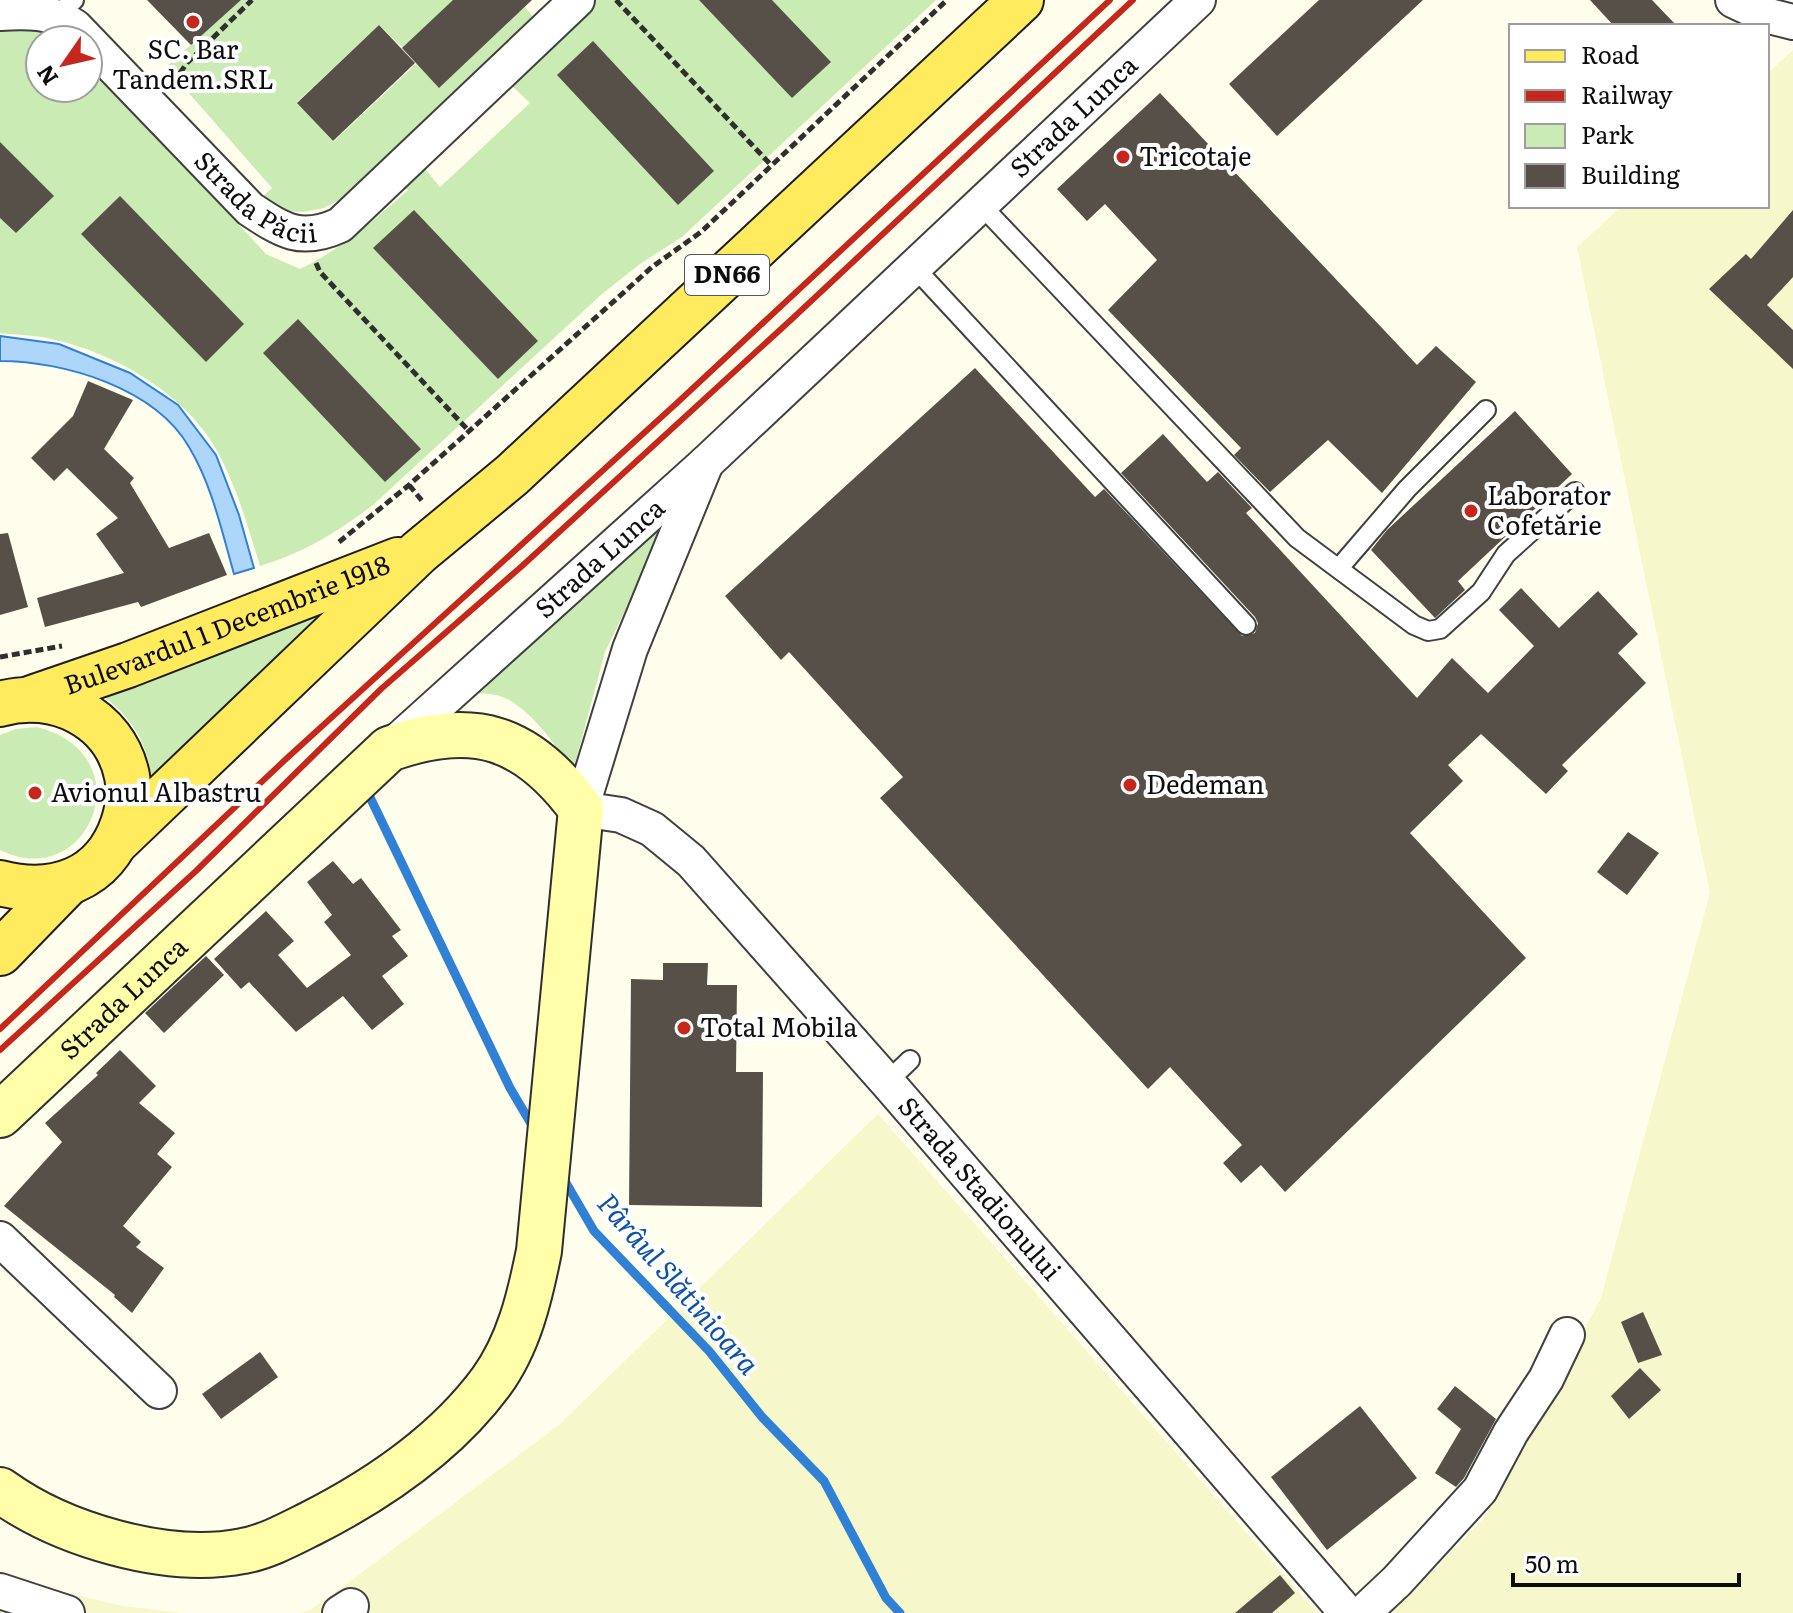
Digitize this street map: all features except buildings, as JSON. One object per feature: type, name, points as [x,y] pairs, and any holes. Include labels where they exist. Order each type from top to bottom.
[{"type":"main road","name":"Bulevardul 1 Decembrie 1918","points":[[0,953],[68,883],[96,866],[117,841],[419,552],[512,475],[1021,0]]},
{"type":"main road","name":"Bulevardul 1 Decembrie 1918","points":[[16,701],[157,655],[419,552]]},
{"type":"main road","points":[[16,701],[65,704],[94,720],[115,745],[127,776],[128,810],[117,841]]},
{"type":"main road","points":[[0,1490],[53,1520],[153,1552],[199,1556],[245,1551],[286,1536],[339,1510],[423,1453],[459,1420],[493,1381],[516,1338],[531,1293],[545,1209],[581,809],[562,782],[542,763],[499,742],[445,734],[389,749]]},
{"type":"main road","name":"Strada Lunca","points":[[0,1115],[389,749]]},
{"type":"main road","points":[[0,883],[33,889],[68,883]]},
{"type":"street","name":"Strada Păcii","points":[[0,13],[65,8],[75,27],[250,209],[278,227],[293,233],[309,234],[323,233],[340,225],[577,0]]},
{"type":"street","name":"Strada Lunca","points":[[389,749],[706,463],[1198,0]]},
{"type":"street","points":[[1733,0],[1765,15],[1793,22]]},
{"type":"street","points":[[581,809],[630,649],[706,463]]},
{"type":"street","name":"Strada Stadionului","points":[[581,809],[621,815],[652,829],[691,861],[898,1071],[1347,1613]]},
{"type":"street","points":[[0,1239],[159,1391]]},
{"type":"street","points":[[1363,1613],[1397,1581],[1480,1490],[1511,1432],[1546,1379],[1567,1335]]},
{"type":"street","points":[[0,1591],[67,1613]]},
{"type":"lane","points":[[981,205],[1297,538],[1414,625],[1428,631],[1440,629],[1481,592],[1506,554],[1575,492]]},
{"type":"lane","points":[[915,268],[1246,625]]},
{"type":"lane","points":[[1339,568],[1407,489],[1486,410]]},
{"type":"path","points":[[187,63],[252,0]]},
{"type":"path","points":[[616,0],[771,165]]},
{"type":"path","points":[[330,548],[409,485],[652,267],[701,232],[947,0]]},
{"type":"path","points":[[309,234],[320,272],[468,430]]},
{"type":"path","points":[[0,657],[68,645]]},
{"type":"green space","points":[[241,0],[454,0],[403,48],[379,25],[297,102],[333,142],[416,64],[439,87],[525,7],[534,18],[366,183],[324,208],[286,211],[257,202],[272,188],[166,67]]},
{"type":"green space","points":[[595,0],[936,0],[682,237],[602,294],[373,505],[320,541],[276,561],[260,566],[236,493],[217,451],[188,412],[169,395],[125,366],[78,346],[41,337],[0,333],[0,24],[24,28],[24,104],[104,104],[104,79],[266,254],[300,269],[344,243],[383,212],[408,190],[399,183],[421,164],[440,187],[530,103],[508,82]]},
{"type":"green space","points":[[1793,50],[1793,1613],[1392,1613],[1485,1517],[1601,1298],[1710,893],[1577,247],[1620,208],[1769,208],[1769,72]]},
{"type":"green space","points":[[671,516],[605,652],[573,771],[540,726],[519,706],[496,695],[464,692]]},
{"type":"green space","points":[[343,603],[153,790],[147,757],[137,732],[120,711],[95,689]]},
{"type":"green space","points":[[37,727],[71,742],[90,765],[97,790],[92,816],[79,838],[58,853],[31,859],[0,850],[0,735],[16,729]]},
{"type":"green space","points":[[878,1114],[1317,1613],[298,1613],[310,1610],[337,1591],[560,1424]]},
{"type":"green space","points":[[0,1577],[123,1606],[182,1613],[0,1613]]},
{"type":"water","points":[[0,336],[59,344],[130,373],[178,405],[216,455],[239,515],[254,568],[234,574],[204,477],[174,426],[131,394],[106,382],[52,366],[0,361]]},
{"type":"waterway","name":"Pârâul Slătinioara","points":[[367,791],[510,1088],[536,1132]]},
{"type":"waterway","name":"Pârâul Slătinioara","points":[[562,1176],[594,1231],[709,1351],[762,1417],[824,1481],[886,1598],[900,1613]]},
{"type":"railway","points":[[0,1029],[286,759],[678,402],[1110,0]]},
{"type":"railway","points":[[0,1050],[196,871],[381,689],[522,566],[793,318],[1133,0]]},
{"type":"place","name":"SC. Bar Tandem.SRL","points":[[193,22]]},
{"type":"place","name":"Tricotaje","points":[[1123,157]]},
{"type":"place","name":"Laborator Cofetărie","points":[[1471,511]]},
{"type":"place","name":"Dedeman","points":[[1130,785]]},
{"type":"place","name":"Avionul Albastru","points":[[35,793]]},
{"type":"place","name":"Total Mobila","points":[[684,1028]]}]
